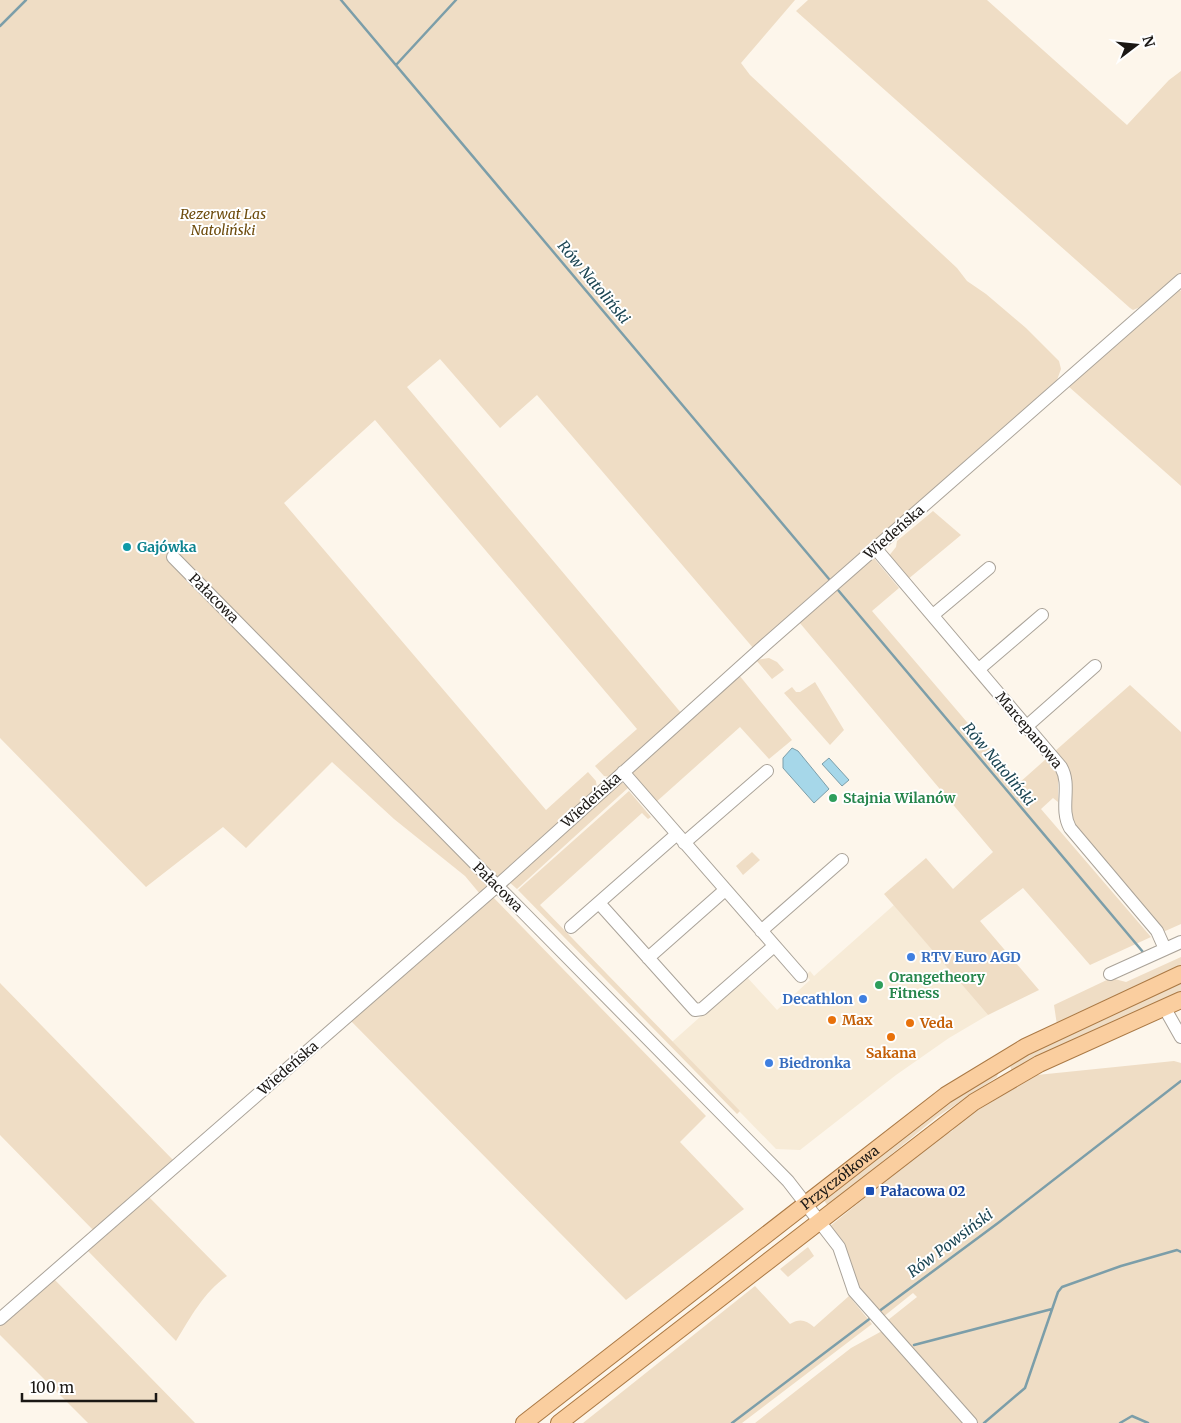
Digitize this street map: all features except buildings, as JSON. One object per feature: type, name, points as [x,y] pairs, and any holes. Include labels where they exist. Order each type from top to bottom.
[{"type":"main road","name":"Przyczółkowa","points":[[524,1423],[928,1109],[1000,1061],[1090,1015],[1181,974]]},
{"type":"main road","name":"Przyczółkowa","points":[[559,1423],[952,1118],[994,1089],[1039,1064],[1181,1000]]},
{"type":"main road","points":[[994,1089],[1004,1078],[1004,1071],[1000,1061]]},
{"type":"street","name":"Wiedeńska","points":[[0,1319],[497,886],[623,772],[1181,280]]},
{"type":"street","name":"Marcepanowa","points":[[876,549],[1064,772],[1064,810],[1070,828],[1157,931],[1165,949]]},
{"type":"street","name":"Pałacowa","points":[[173,557],[788,1181],[820,1220],[844,1255],[854,1291],[971,1423]]},
{"type":"street","points":[[933,615],[989,568]]},
{"type":"street","points":[[978,669],[1042,615]]},
{"type":"street","points":[[1027,726],[1095,666]]},
{"type":"street","points":[[571,927],[680,838],[767,771]]},
{"type":"street","points":[[623,772],[801,976]]},
{"type":"street","points":[[762,931],[842,860]]},
{"type":"street","points":[[648,958],[725,890]]},
{"type":"street","points":[[599,903],[692,1009],[702,1009],[774,946]]},
{"type":"street","points":[[1110,974],[1181,942]]},
{"type":"street","points":[[1164,1007],[1181,1037]]},
{"type":"shaded area","points":[[894,905],[988,1015],[949,1038],[896,1075],[800,1150],[776,1149],[672,1042],[746,976],[777,1010],[810,980],[806,975],[810,971],[814,976]]},
{"type":"green space","name":"Rezerwat Las Natoliński","points":[[0,0],[795,0],[741,63],[750,75],[957,268],[967,281],[986,294],[1026,328],[1059,361],[1061,369],[1057,380],[956,473],[805,601],[754,649],[537,395],[500,428],[440,359],[407,387],[682,714],[611,777],[604,776],[595,766],[637,729],[375,420],[284,503],[546,810],[588,772],[596,781],[597,789],[480,894],[465,876],[394,819],[332,762],[246,848],[223,827],[146,887],[0,738]]},
{"type":"green space","points":[[808,0],[987,0],[1127,125],[1169,80],[1181,71],[1181,273],[1145,305],[1133,310],[1130,308],[796,11]]},
{"type":"green space","points":[[1178,288],[1181,291],[1181,486],[1068,386]]},
{"type":"green space","points":[[933,511],[961,535],[907,580],[888,557],[896,547],[897,541]]},
{"type":"green space","points":[[873,557],[899,588],[872,611],[1019,783],[1046,759],[1058,775],[1058,802],[1053,798],[1041,809],[1151,937],[1090,965],[1023,888],[980,921],[1039,990],[988,1015],[884,894],[926,858],[953,889],[993,852],[799,622]]},
{"type":"green space","points":[[769,658],[777,662],[784,670],[772,679],[756,660]]},
{"type":"green space","points":[[739,675],[792,740],[769,759],[740,727],[655,803],[631,777],[631,770]]},
{"type":"green space","points":[[815,682],[844,730],[830,745],[784,693],[792,687],[796,692],[800,692]]},
{"type":"green space","points":[[1130,685],[1181,732],[1181,924],[1163,932],[1073,826],[1054,752]]},
{"type":"green space","points":[[621,782],[629,787],[517,889],[508,881]]},
{"type":"green space","points":[[629,791],[651,817],[648,819],[642,813],[540,905],[740,1111],[737,1114],[518,890]]},
{"type":"green space","points":[[752,852],[760,860],[743,875],[736,866]]},
{"type":"green space","points":[[491,895],[706,1116],[680,1142],[744,1209],[626,1300],[349,1019]]},
{"type":"green space","points":[[1181,957],[1181,967],[1057,1025],[1054,1005],[1111,978],[1126,982]]},
{"type":"green space","points":[[1181,980],[1181,992],[1012,1073],[1009,1061]]},
{"type":"green space","points":[[0,983],[175,1162],[94,1231],[0,1135]]},
{"type":"green space","points":[[1174,1061],[1181,1063],[1181,1423],[977,1423],[888,1324],[888,1320],[917,1297],[913,1293],[883,1317],[853,1280],[829,1227],[937,1139],[952,1131],[961,1120],[1037,1075]]},
{"type":"green space","points":[[999,1071],[997,1077],[937,1117],[828,1206],[823,1199],[931,1113]]},
{"type":"green space","points":[[148,1196],[227,1276],[204,1298],[176,1341],[87,1250]]},
{"type":"green space","points":[[808,1247],[814,1256],[788,1277],[780,1269]]},
{"type":"green space","points":[[54,1279],[195,1423],[88,1423],[0,1335],[0,1326]]},
{"type":"green space","points":[[755,1286],[790,1324],[803,1321],[814,1327],[849,1296],[872,1324],[742,1423],[583,1423]]},
{"type":"green space","points":[[882,1331],[967,1423],[755,1423],[851,1348]]},
{"type":"water","points":[[792,748],[798,751],[829,789],[814,803],[783,768],[783,758]]},
{"type":"water","points":[[829,758],[849,780],[842,786],[822,764]]},
{"type":"waterway","points":[[0,26],[26,0]]},
{"type":"waterway","name":"Rów Natoliński","points":[[341,0],[829,579]]},
{"type":"waterway","points":[[396,65],[456,0]]},
{"type":"waterway","name":"Rów Natoliński","points":[[838,590],[1143,952]]},
{"type":"waterway","name":"Rów Powsiński","points":[[878,1312],[998,1223],[1181,1081]]},
{"type":"waterway","points":[[984,1423],[1025,1388],[1058,1292],[1062,1287],[1121,1266],[1177,1250],[1181,1252]]},
{"type":"waterway","points":[[914,1345],[1052,1309]]},
{"type":"waterway","name":"Rów Powsiński","points":[[732,1423],[872,1317]]},
{"type":"waterway","points":[[1120,1423],[1132,1416],[1148,1423]]},
{"type":"place","name":"Gajówka","points":[[127,547]]},
{"type":"place","name":"Stajnia Wilanów","points":[[833,798]]},
{"type":"place","name":"RTV Euro AGD","points":[[911,957]]},
{"type":"place","name":"Orangetheory Fitness","points":[[879,985]]},
{"type":"place","name":"Decathlon","points":[[863,999]]},
{"type":"place","name":"Max","points":[[832,1020]]},
{"type":"place","name":"Veda","points":[[910,1023]]},
{"type":"place","name":"Sakana","points":[[891,1037]]},
{"type":"place","name":"Biedronka","points":[[769,1063]]},
{"type":"place","name":"Pałacowa 02","points":[[870,1191]]}]
